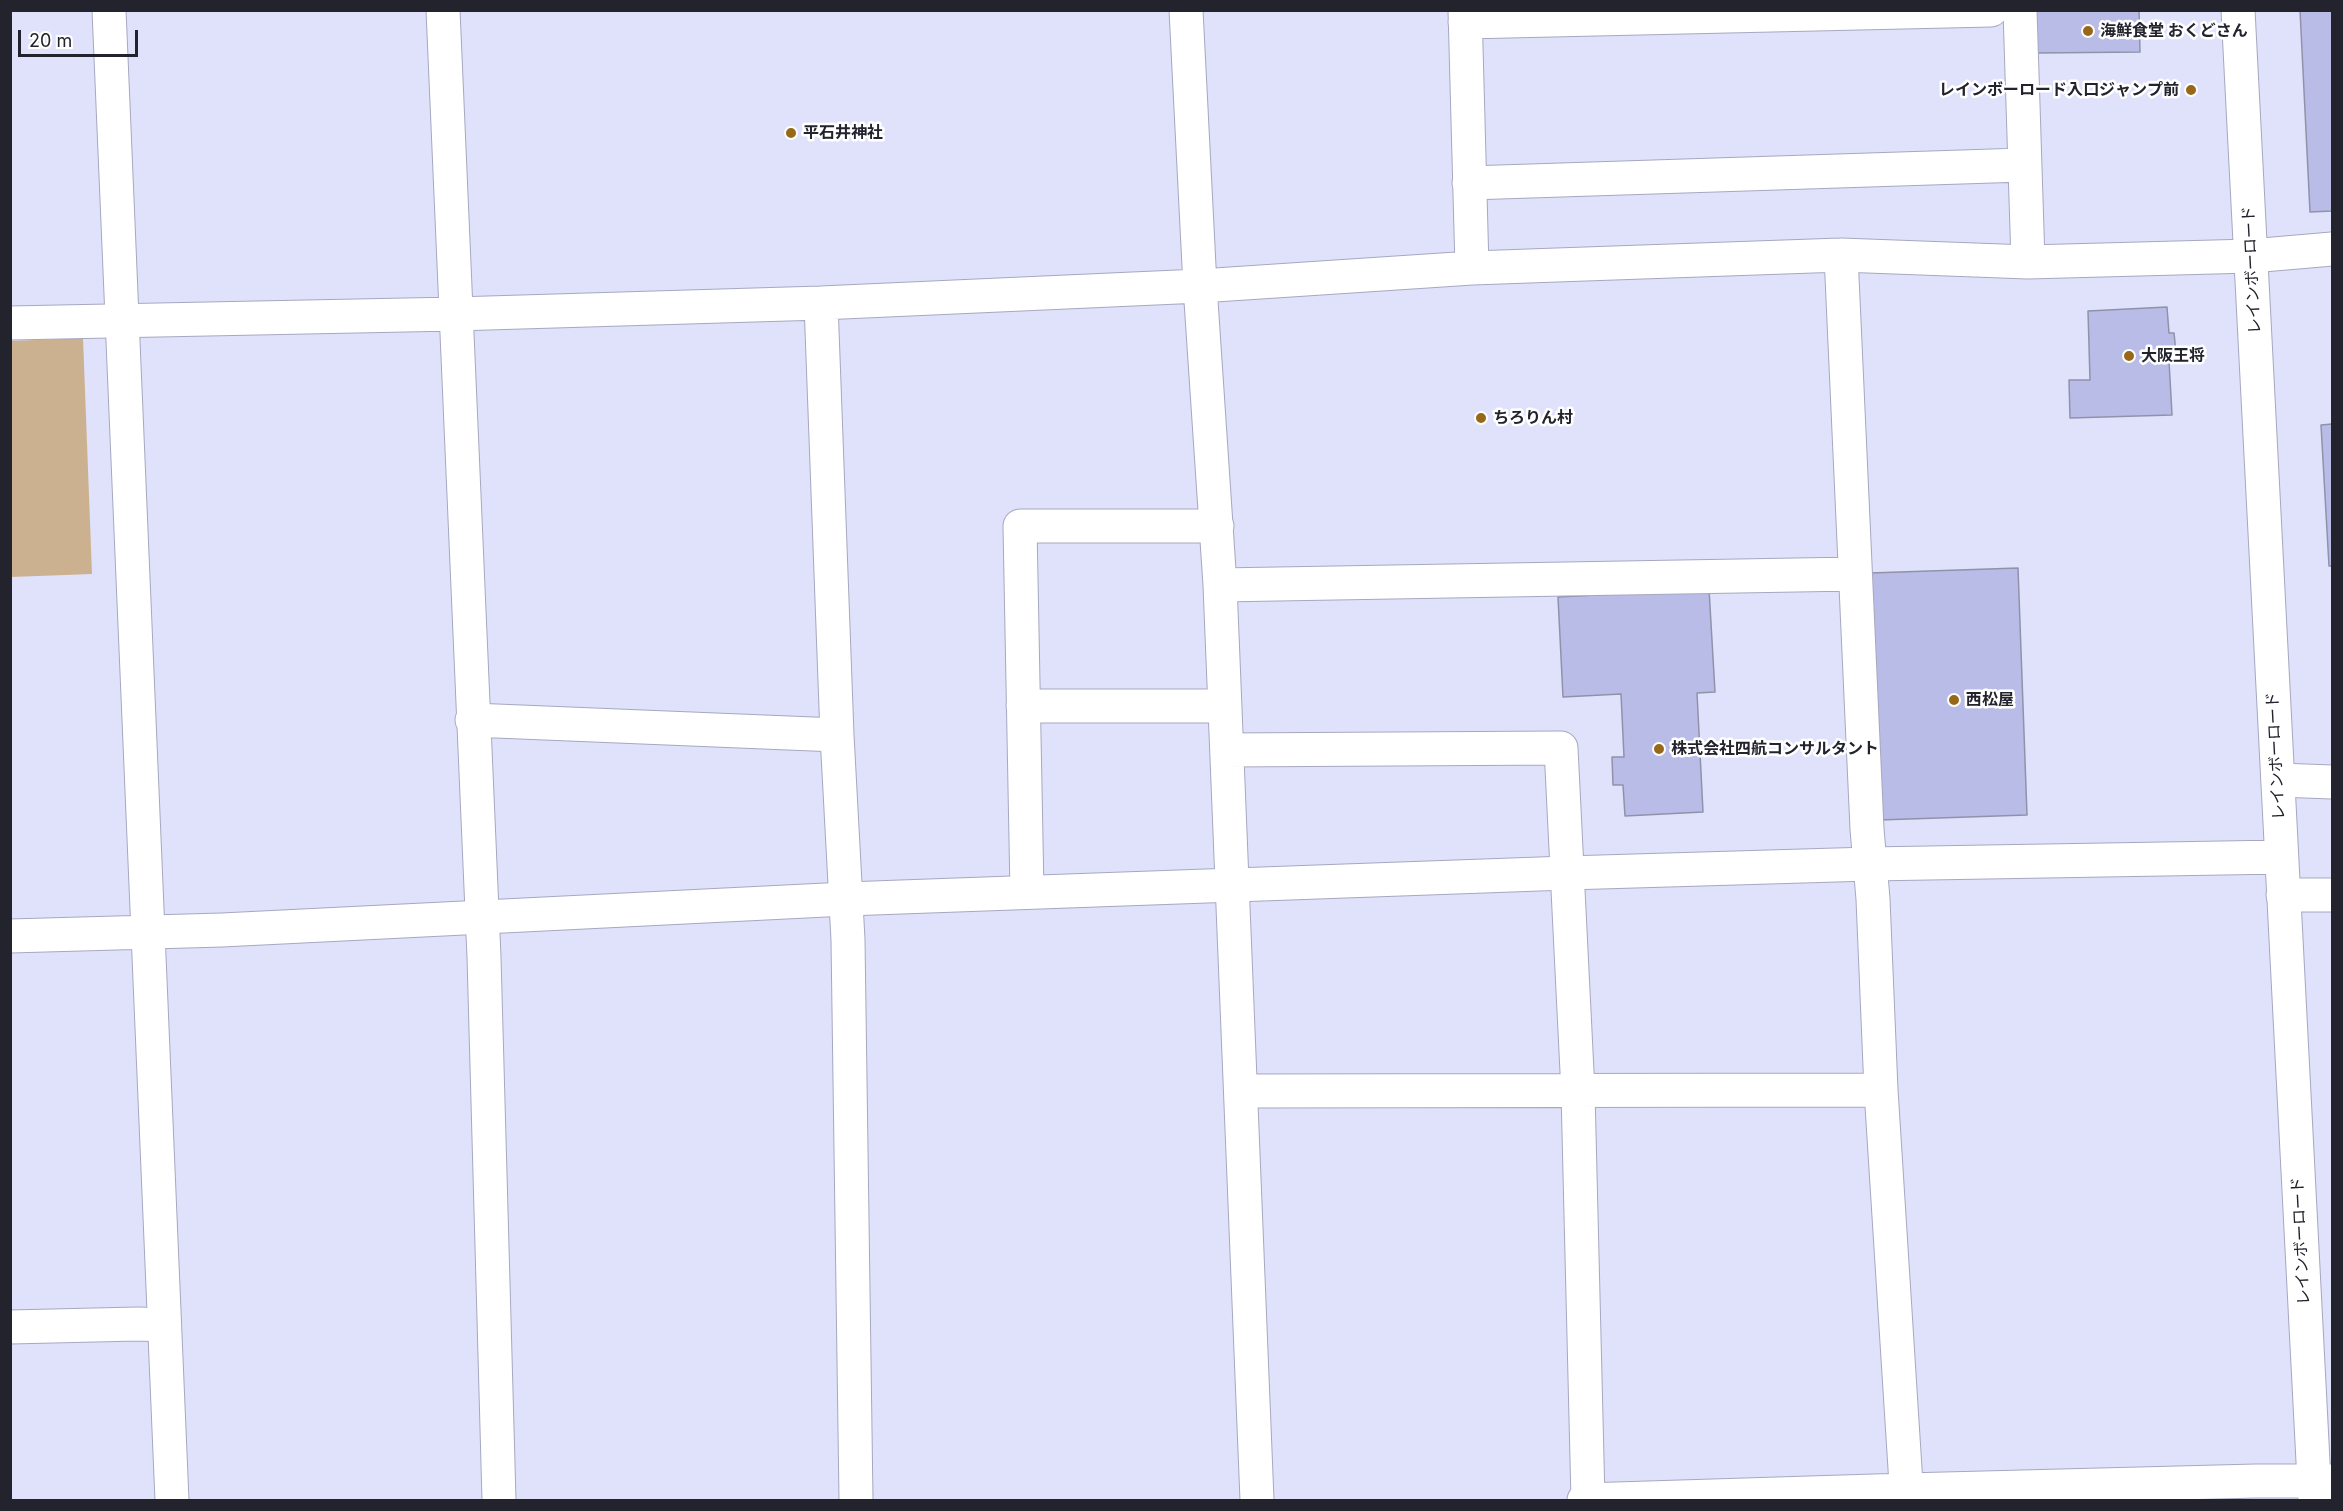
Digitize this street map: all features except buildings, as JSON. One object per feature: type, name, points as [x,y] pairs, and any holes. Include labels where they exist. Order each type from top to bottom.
[{"type":"street","points":[[109,10],[172,1500]]},
{"type":"street","points":[[443,10],[481,918],[499,1500]]},
{"type":"street","points":[[1186,10],[1200,286],[1220,585],[1257,1500]]},
{"type":"street","points":[[1472,268],[1465,16],[1991,10]]},
{"type":"street","points":[[2020,10],[2028,262]]},
{"type":"street","name":"レインボーロード","points":[[2238,10],[2283,895],[2321,1487]]},
{"type":"street","points":[[1469,183],[2024,165]]},
{"type":"street","points":[[10,323],[455,314],[820,303],[1200,286],[1472,268],[1841,255],[2028,262],[2251,256],[2332,249]]},
{"type":"street","points":[[1841,255],[1854,574],[1881,1090],[1906,1495]]},
{"type":"street","points":[[820,303],[837,735],[849,939],[856,1500]]},
{"type":"street","points":[[1027,892],[1020,526],[1217,526]]},
{"type":"street","points":[[1220,585],[1854,574]]},
{"type":"street","points":[[1023,706],[1225,706]]},
{"type":"street","points":[[472,720],[837,735]]},
{"type":"street","points":[[1227,750],[1561,748],[1578,1092],[1588,1500]]},
{"type":"street","points":[[2278,780],[2332,782]]},
{"type":"street","points":[[10,936],[149,933],[846,899],[1567,873],[1870,864],[2281,857]]},
{"type":"street","points":[[2283,895],[2332,895]]},
{"type":"street","points":[[1241,1091],[1881,1090]]},
{"type":"street","points":[[10,1327],[164,1325]]},
{"type":"street","points":[[1584,1500],[2321,1487]]},
{"type":"shaded area","points":[[83,338],[92,574],[11,577],[11,341]]},
{"type":"place","name":"海鮮食堂 おくどさん","points":[[2088,31]]},
{"type":"place","name":"レインボーロード入口ジャンプ前","points":[[2191,90]]},
{"type":"place","name":"平石井神社","points":[[791,133]]},
{"type":"place","name":"大阪王将","points":[[2129,356]]},
{"type":"place","name":"ちろりん村","points":[[1481,418]]},
{"type":"place","name":"西松屋","points":[[1954,700]]},
{"type":"place","name":"株式会社四航コンサルタント","points":[[1659,749]]}]
